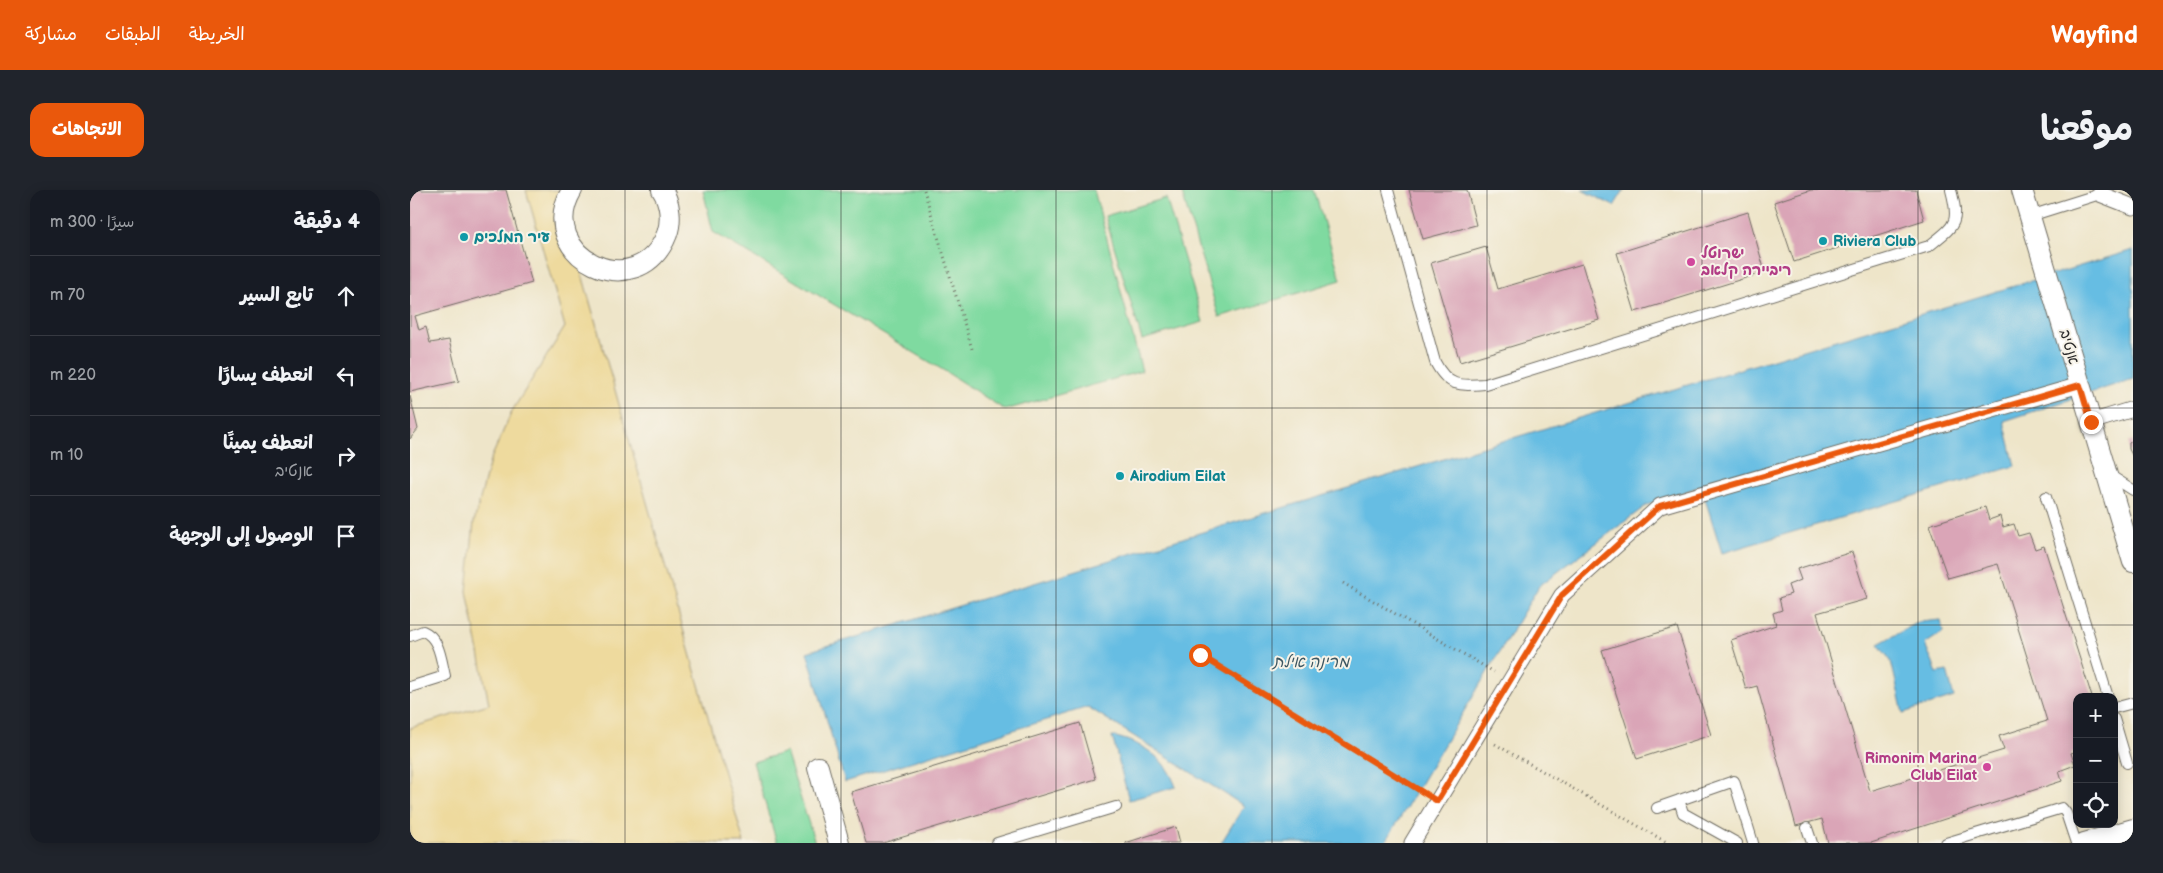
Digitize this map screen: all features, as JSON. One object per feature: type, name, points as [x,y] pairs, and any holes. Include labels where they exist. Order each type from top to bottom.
[{"type":"street","points":[[569,193],[564,216],[566,233],[574,249],[586,261],[602,269],[619,271],[644,263],[663,245],[669,228],[670,211],[662,190]]},
{"type":"street","name":"אנטיב","points":[[2022,190],[2132,552]]},
{"type":"street","points":[[2102,192],[2133,207]]},
{"type":"street","points":[[1412,843],[1562,595],[1660,506],[2086,403],[2133,409]]},
{"type":"street","points":[[818,767],[839,843]]},
{"type":"street","points":[[2084,843],[2133,829]]},
{"type":"lane","points":[[1388,190],[1435,362],[1442,375],[1454,384],[1465,386],[1485,384],[1928,246],[1947,232],[1954,222],[1957,211],[1951,190]]},
{"type":"lane","points":[[2030,216],[2102,192]]},
{"type":"lane","points":[[2106,471],[2120,483],[2133,490]]},
{"type":"lane","points":[[2046,497],[2107,693]]},
{"type":"lane","points":[[410,636],[423,632],[430,634],[436,643],[445,676],[410,687]]},
{"type":"lane","points":[[2118,707],[2133,703]]},
{"type":"lane","points":[[2118,733],[2127,763]]},
{"type":"lane","points":[[1657,808],[1734,781],[1753,843]]},
{"type":"lane","points":[[1679,800],[1683,814],[1737,843]]},
{"type":"lane","points":[[997,843],[1116,807]]},
{"type":"lane","points":[[1946,843],[2062,808],[2066,813],[2076,843]]},
{"type":"lane","points":[[1807,828],[1812,843]]},
{"type":"path","points":[[924,190],[972,349]]},
{"type":"path","points":[[1343,583],[1510,682]]},
{"type":"path","points":[[1200,655],[1437,801]]},
{"type":"path","points":[[1478,734],[1668,843]]},
{"type":"green space","points":[[703,190],[1094,190],[1142,371],[1005,410],[943,370],[713,232]]},
{"type":"green space","points":[[1192,190],[1314,190],[1341,280],[1219,317],[1182,193]]},
{"type":"green space","points":[[1166,198],[1203,322],[1142,340],[1105,216]]},
{"type":"green space","points":[[786,752],[815,843],[777,843],[753,762]]},
{"type":"sand","points":[[526,190],[558,190],[744,843],[410,843],[410,728],[489,704],[467,591],[474,522],[490,461],[512,411],[565,327]]},
{"type":"water","points":[[1582,190],[1624,190],[1614,206]]},
{"type":"water","name":"מרינה אילת","points":[[2133,250],[2133,379],[2004,421],[2015,466],[1722,553],[1701,486],[1647,505],[1539,586],[1385,843],[1221,843],[1244,806],[1088,707],[845,782],[807,652]]},
{"type":"water","points":[[1941,620],[1943,632],[1925,644],[1937,673],[1947,671],[1954,697],[1903,713],[1891,661],[1878,644],[1919,622]]},
{"type":"water","points":[[1112,736],[1143,747],[1151,752],[1166,767],[1176,787],[1129,800]]},
{"type":"building","name":"עיר המלכים","points":[[410,190],[506,190],[532,283],[415,316],[419,330],[426,327],[430,343],[449,340],[459,381],[410,392]]},
{"type":"building","points":[[1409,190],[1467,190],[1476,225],[1423,239]]},
{"type":"building","name":"Riviera Club","points":[[1811,190],[1916,190],[1924,220],[1794,262],[1774,202]]},
{"type":"building","name":"ישרוטל ריביירה קלאב","points":[[1748,212],[1765,272],[1635,312],[1617,253]]},
{"type":"building","points":[[1486,247],[1498,289],[1582,264],[1599,320],[1460,362],[1431,263]]},
{"type":"building","points":[[410,396],[418,429],[410,439]]},
{"type":"building","points":[[2133,440],[2133,457],[2129,449],[2129,443]]},
{"type":"building","points":[[1985,507],[1989,520],[2000,516],[2003,527],[2014,524],[2018,536],[2029,533],[2035,549],[2044,546],[2091,693],[2073,693],[2073,752],[2071,753],[2073,766],[2059,771],[2062,781],[1871,843],[1828,843],[1822,819],[1796,826],[1757,686],[1746,689],[1731,640],[1776,625],[1773,613],[1782,610],[1779,598],[1791,594],[1788,585],[1801,580],[1797,569],[1852,552],[1867,599],[1817,613],[1870,791],[2004,750],[1999,736],[2047,721],[1998,564],[1948,578],[1929,525]]},
{"type":"building","points":[[1677,627],[1711,735],[1637,759],[1602,650]]},
{"type":"building","points":[[1080,723],[1096,779],[883,843],[866,843],[851,792]]},
{"type":"building","points":[[1176,827],[1180,843],[1125,843]]},
{"type":"place","name":"עיר המלכים","points":[[464,237]]},
{"type":"place","name":"Riviera Club","points":[[1823,241]]},
{"type":"place","name":"ישרוטל ריביירה קלאב","points":[[1691,262]]},
{"type":"place","name":"Airodium Eilat","points":[[1120,476]]},
{"type":"place","name":"Rimonim Marina Club Eilat","points":[[1987,767]]},
{"type":"route","points":[[1200,655],[1437,801],[1562,595],[1660,506],[2080,385],[2091,422]]}]
